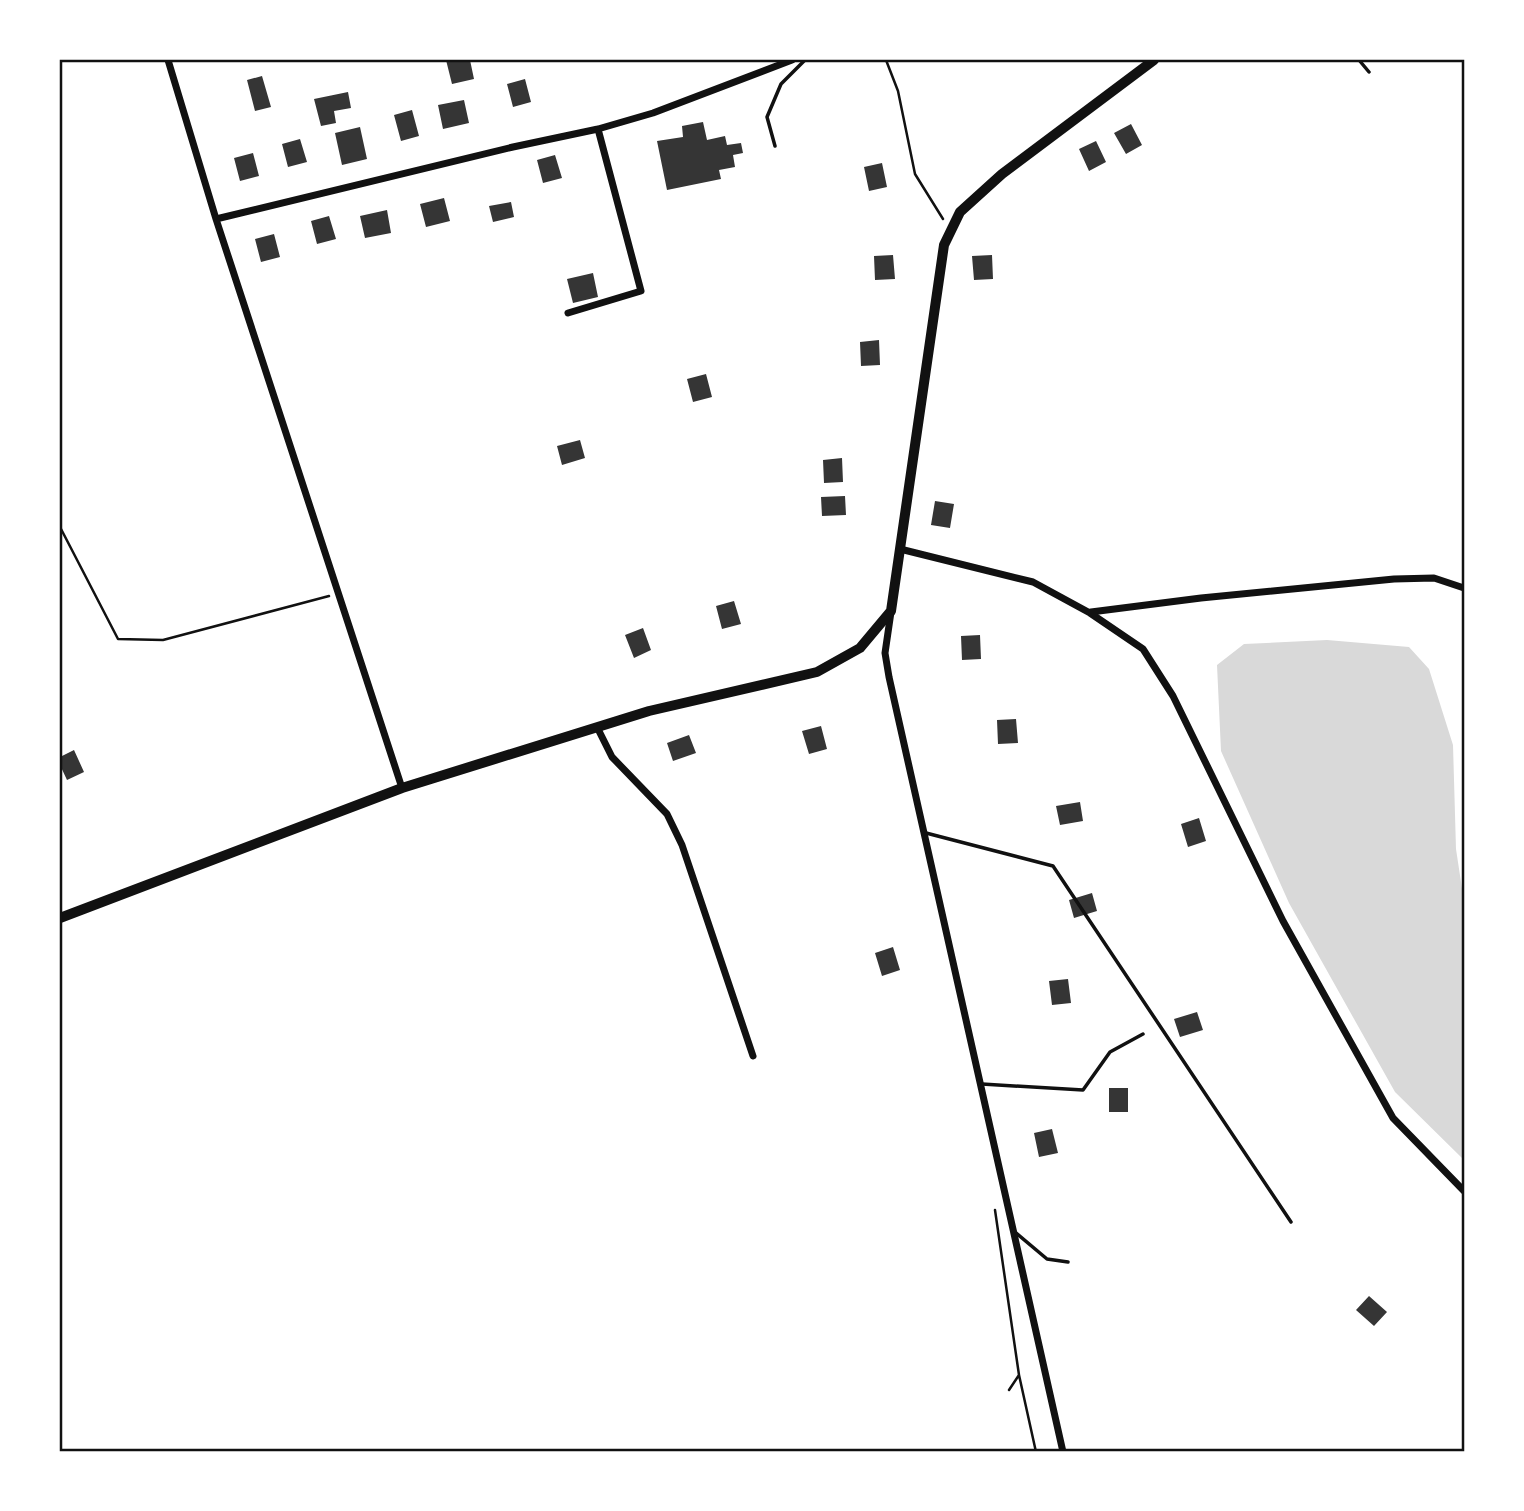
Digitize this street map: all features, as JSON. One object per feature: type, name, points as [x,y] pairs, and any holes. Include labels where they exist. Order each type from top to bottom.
[{"type":"street","points":[[168,60],[216,219],[402,788]]},
{"type":"street","points":[[216,219],[598,129],[653,113],[792,60]]},
{"type":"street","points":[[1063,1451],[885,653],[944,245],[960,212],[1002,174],[1154,60]]},
{"type":"street","points":[[568,313],[641,291],[598,129]]},
{"type":"street","points":[[900,549],[1033,582],[1090,612],[1143,649],[1173,696],[1283,921],[1394,1118],[1465,1191]]},
{"type":"street","points":[[1090,612],[1189,599],[1394,579],[1434,578],[1465,588]]},
{"type":"street","points":[[60,918],[402,788],[649,711],[817,672],[860,649],[891,611]]},
{"type":"street","points":[[597,727],[612,757],[667,814],[677,835],[753,1056]]},
{"type":"lane","points":[[775,146],[766,117],[781,84],[805,60]]},
{"type":"lane","points":[[1359,60],[1369,72]]},
{"type":"lane","points":[[924,832],[1053,866],[1292,1222]]},
{"type":"lane","points":[[980,1084],[1083,1090],[1110,1052],[1143,1034]]},
{"type":"lane","points":[[1013,1231],[1047,1259],[1068,1262]]},
{"type":"path","points":[[886,60],[898,91],[915,174],[950,232]]},
{"type":"path","points":[[60,527],[118,639],[163,640],[338,594]]},
{"type":"path","points":[[60,538],[65,537]]},
{"type":"path","points":[[996,1201],[995,1211],[1019,1375],[1036,1451]]},
{"type":"path","points":[[1009,1390],[1019,1375]]},
{"type":"shaded area","points":[[1327,640],[1409,647],[1429,669],[1453,745],[1456,849],[1464,902],[1464,1160],[1395,1092],[1289,903],[1221,751],[1217,665],[1244,644]]},
{"type":"building","points":[[446,60],[470,60],[474,79],[452,84]]},
{"type":"building","points":[[262,76],[271,107],[255,111],[247,80]]},
{"type":"building","points":[[525,79],[531,102],[513,107],[507,84]]},
{"type":"building","points":[[348,92],[351,108],[334,111],[336,123],[321,126],[314,99]]},
{"type":"building","points":[[464,100],[469,123],[443,129],[438,105]]},
{"type":"building","points":[[412,110],[419,136],[401,141],[394,115]]},
{"type":"building","points":[[703,122],[707,140],[725,136],[727,145],[741,143],[743,153],[733,155],[735,167],[719,170],[721,179],[667,190],[657,141],[683,137],[682,126]]},
{"type":"building","points":[[1131,124],[1142,145],[1126,154],[1114,133]]},
{"type":"building","points":[[360,127],[367,159],[342,165],[335,133]]},
{"type":"building","points":[[300,139],[307,162],[288,167],[282,144]]},
{"type":"building","points":[[1096,141],[1106,162],[1089,171],[1079,149]]},
{"type":"building","points":[[253,153],[259,176],[240,181],[234,158]]},
{"type":"building","points":[[555,155],[562,178],[543,183],[537,160]]},
{"type":"building","points":[[882,163],[887,187],[869,191],[864,167]]},
{"type":"building","points":[[444,198],[450,221],[426,227],[420,204]]},
{"type":"building","points":[[511,202],[514,217],[493,222],[489,206]]},
{"type":"building","points":[[387,210],[391,233],[365,238],[360,216]]},
{"type":"building","points":[[329,216],[336,239],[317,244],[311,221]]},
{"type":"building","points":[[274,234],[280,257],[261,262],[255,239]]},
{"type":"building","points":[[893,255],[895,279],[875,280],[874,256]]},
{"type":"building","points":[[992,255],[993,279],[974,280],[972,256]]},
{"type":"building","points":[[593,273],[598,297],[573,303],[567,279]]},
{"type":"building","points":[[879,340],[880,365],[861,366],[860,342]]},
{"type":"building","points":[[706,374],[712,397],[693,402],[687,379]]},
{"type":"building","points":[[580,440],[585,458],[562,465],[557,446]]},
{"type":"building","points":[[842,458],[843,482],[824,483],[823,460]]},
{"type":"building","points":[[845,496],[846,515],[822,516],[821,497]]},
{"type":"building","points":[[935,501],[954,504],[950,528],[931,525]]},
{"type":"building","points":[[734,601],[741,624],[722,629],[716,606]]},
{"type":"building","points":[[643,628],[651,650],[634,658],[625,635]]},
{"type":"building","points":[[980,635],[981,659],[962,660],[961,636]]},
{"type":"building","points":[[1016,719],[1018,743],[998,744],[997,720]]},
{"type":"building","points":[[821,726],[827,749],[809,754],[802,731]]},
{"type":"building","points":[[689,735],[696,753],[673,761],[667,743]]},
{"type":"building","points":[[74,750],[84,772],[67,780],[60,765],[60,757]]},
{"type":"building","points":[[1080,802],[1083,821],[1060,825],[1056,806]]},
{"type":"building","points":[[1199,818],[1206,841],[1188,847],[1181,824]]},
{"type":"building","points":[[1092,893],[1097,911],[1074,918],[1069,900]]},
{"type":"building","points":[[893,947],[900,970],[882,976],[875,953]]},
{"type":"building","points":[[1068,979],[1071,1003],[1052,1005],[1049,981]]},
{"type":"building","points":[[1197,1012],[1203,1030],[1180,1037],[1174,1019]]},
{"type":"building","points":[[1109,1088],[1128,1088],[1128,1112],[1109,1112]]},
{"type":"building","points":[[1052,1129],[1058,1153],[1039,1157],[1034,1133]]},
{"type":"building","points":[[1369,1296],[1387,1312],[1374,1326],[1356,1310]]}]
